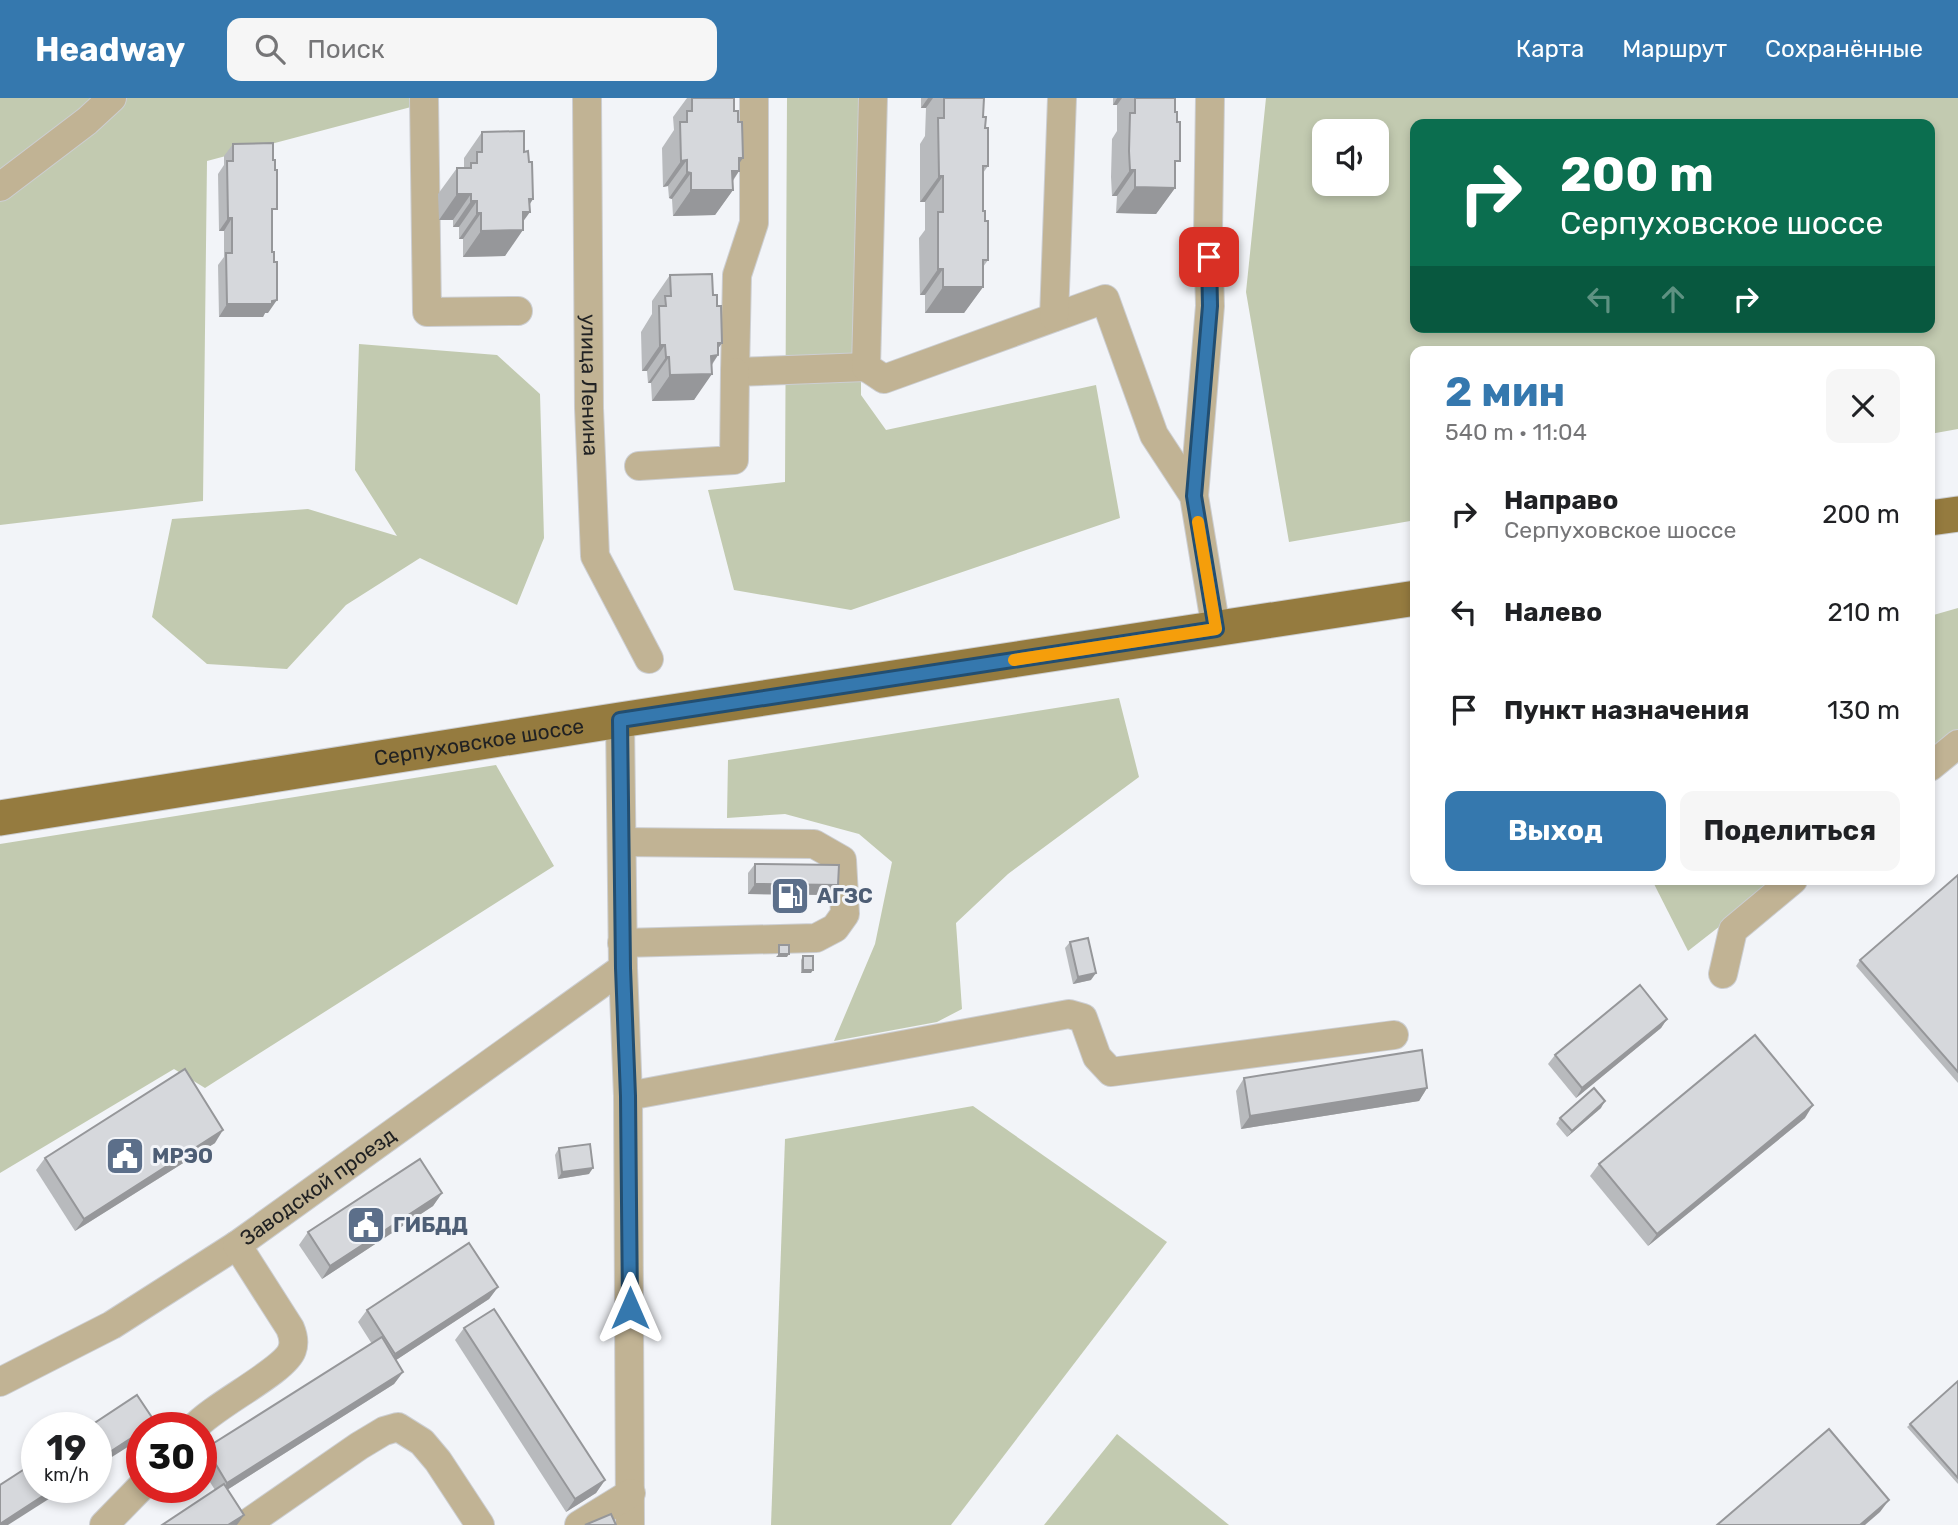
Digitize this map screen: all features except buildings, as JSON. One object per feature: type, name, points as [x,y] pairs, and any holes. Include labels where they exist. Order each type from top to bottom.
[{"type":"main road","points":[[1935,517],[1958,514]]},
{"type":"main road","name":"Серпуховское шоссе","points":[[0,818],[1410,599]]},
{"type":"street","points":[[0,187],[87,121],[112,98]]},
{"type":"street","points":[[424,98],[427,312],[518,312]]},
{"type":"street","name":"улица Ленина","points":[[587,98],[589,408],[595,556],[649,659]]},
{"type":"street","points":[[639,466],[734,460],[737,275],[754,223],[754,98]]},
{"type":"street","points":[[866,367],[873,98]]},
{"type":"street","points":[[1054,317],[1062,98]]},
{"type":"street","points":[[1210,98],[1210,306],[1194,496],[1216,629]]},
{"type":"street","points":[[736,372],[866,367],[884,379],[1105,299],[1154,435],[1194,496]]},
{"type":"street","points":[[620,720],[628,1096],[630,1525]]},
{"type":"street","points":[[1935,763],[1958,744]]},
{"type":"street","points":[[622,842],[814,845],[842,860],[845,914],[835,928],[816,938],[623,956]]},
{"type":"street","points":[[1723,974],[1733,930],[1787,885]]},
{"type":"street","name":"Заводской проезд","points":[[0,1382],[112,1325],[237,1245],[623,956]]},
{"type":"street","points":[[628,1096],[1069,1014],[1083,1018],[1097,1057],[1111,1072],[1394,1035]]},
{"type":"street","points":[[212,1412],[285,1361],[292,1350],[294,1338],[237,1245]]},
{"type":"street","points":[[245,1525],[359,1446],[384,1431],[397,1427],[422,1442],[438,1461],[480,1525]]},
{"type":"street","points":[[579,1525],[631,1493]]},
{"type":"street","points":[[104,1525],[126,1502]]},
{"type":"green space","points":[[0,98],[411,98],[411,107],[207,161],[203,501],[0,525]]},
{"type":"green space","points":[[787,98],[861,98],[861,395],[886,430],[1096,385],[1120,518],[851,610],[734,590],[708,490],[785,482]]},
{"type":"green space","points":[[1266,98],[1958,98],[1958,429],[1935,433],[1935,346],[1410,346],[1410,521],[1289,542],[1246,292]]},
{"type":"green space","points":[[359,344],[497,355],[540,394],[544,538],[517,605],[420,558],[346,605],[287,669],[207,664],[152,617],[172,519],[308,509],[397,536],[355,470]]},
{"type":"green space","points":[[1958,608],[1958,741],[1935,759],[1935,615]]},
{"type":"green space","points":[[1119,698],[1139,777],[1008,874],[956,923],[962,1009],[937,1022],[834,1041],[875,944],[892,862],[859,834],[785,814],[727,818],[728,760]]},
{"type":"green space","points":[[496,765],[554,866],[205,1088],[174,1069],[0,1173],[0,844]]},
{"type":"green space","points":[[1655,885],[1773,885],[1688,951]]},
{"type":"green space","points":[[973,1106],[1167,1242],[951,1525],[771,1525],[785,1139]]},
{"type":"green space","points":[[1117,1434],[1229,1525],[1044,1525]]},
{"type":"slow traffic","points":[[1014,660],[1216,629],[1198,522]]},
{"type":"place","name":"АГЗС","points":[[790,896]]},
{"type":"place","name":"МРЭО","points":[[125,1156]]},
{"type":"place","name":"ГИБДД","points":[[366,1225]]},
{"type":"route","points":[[630,1308],[620,720],[1216,629],[1194,496],[1210,306],[1209,257]]}]
